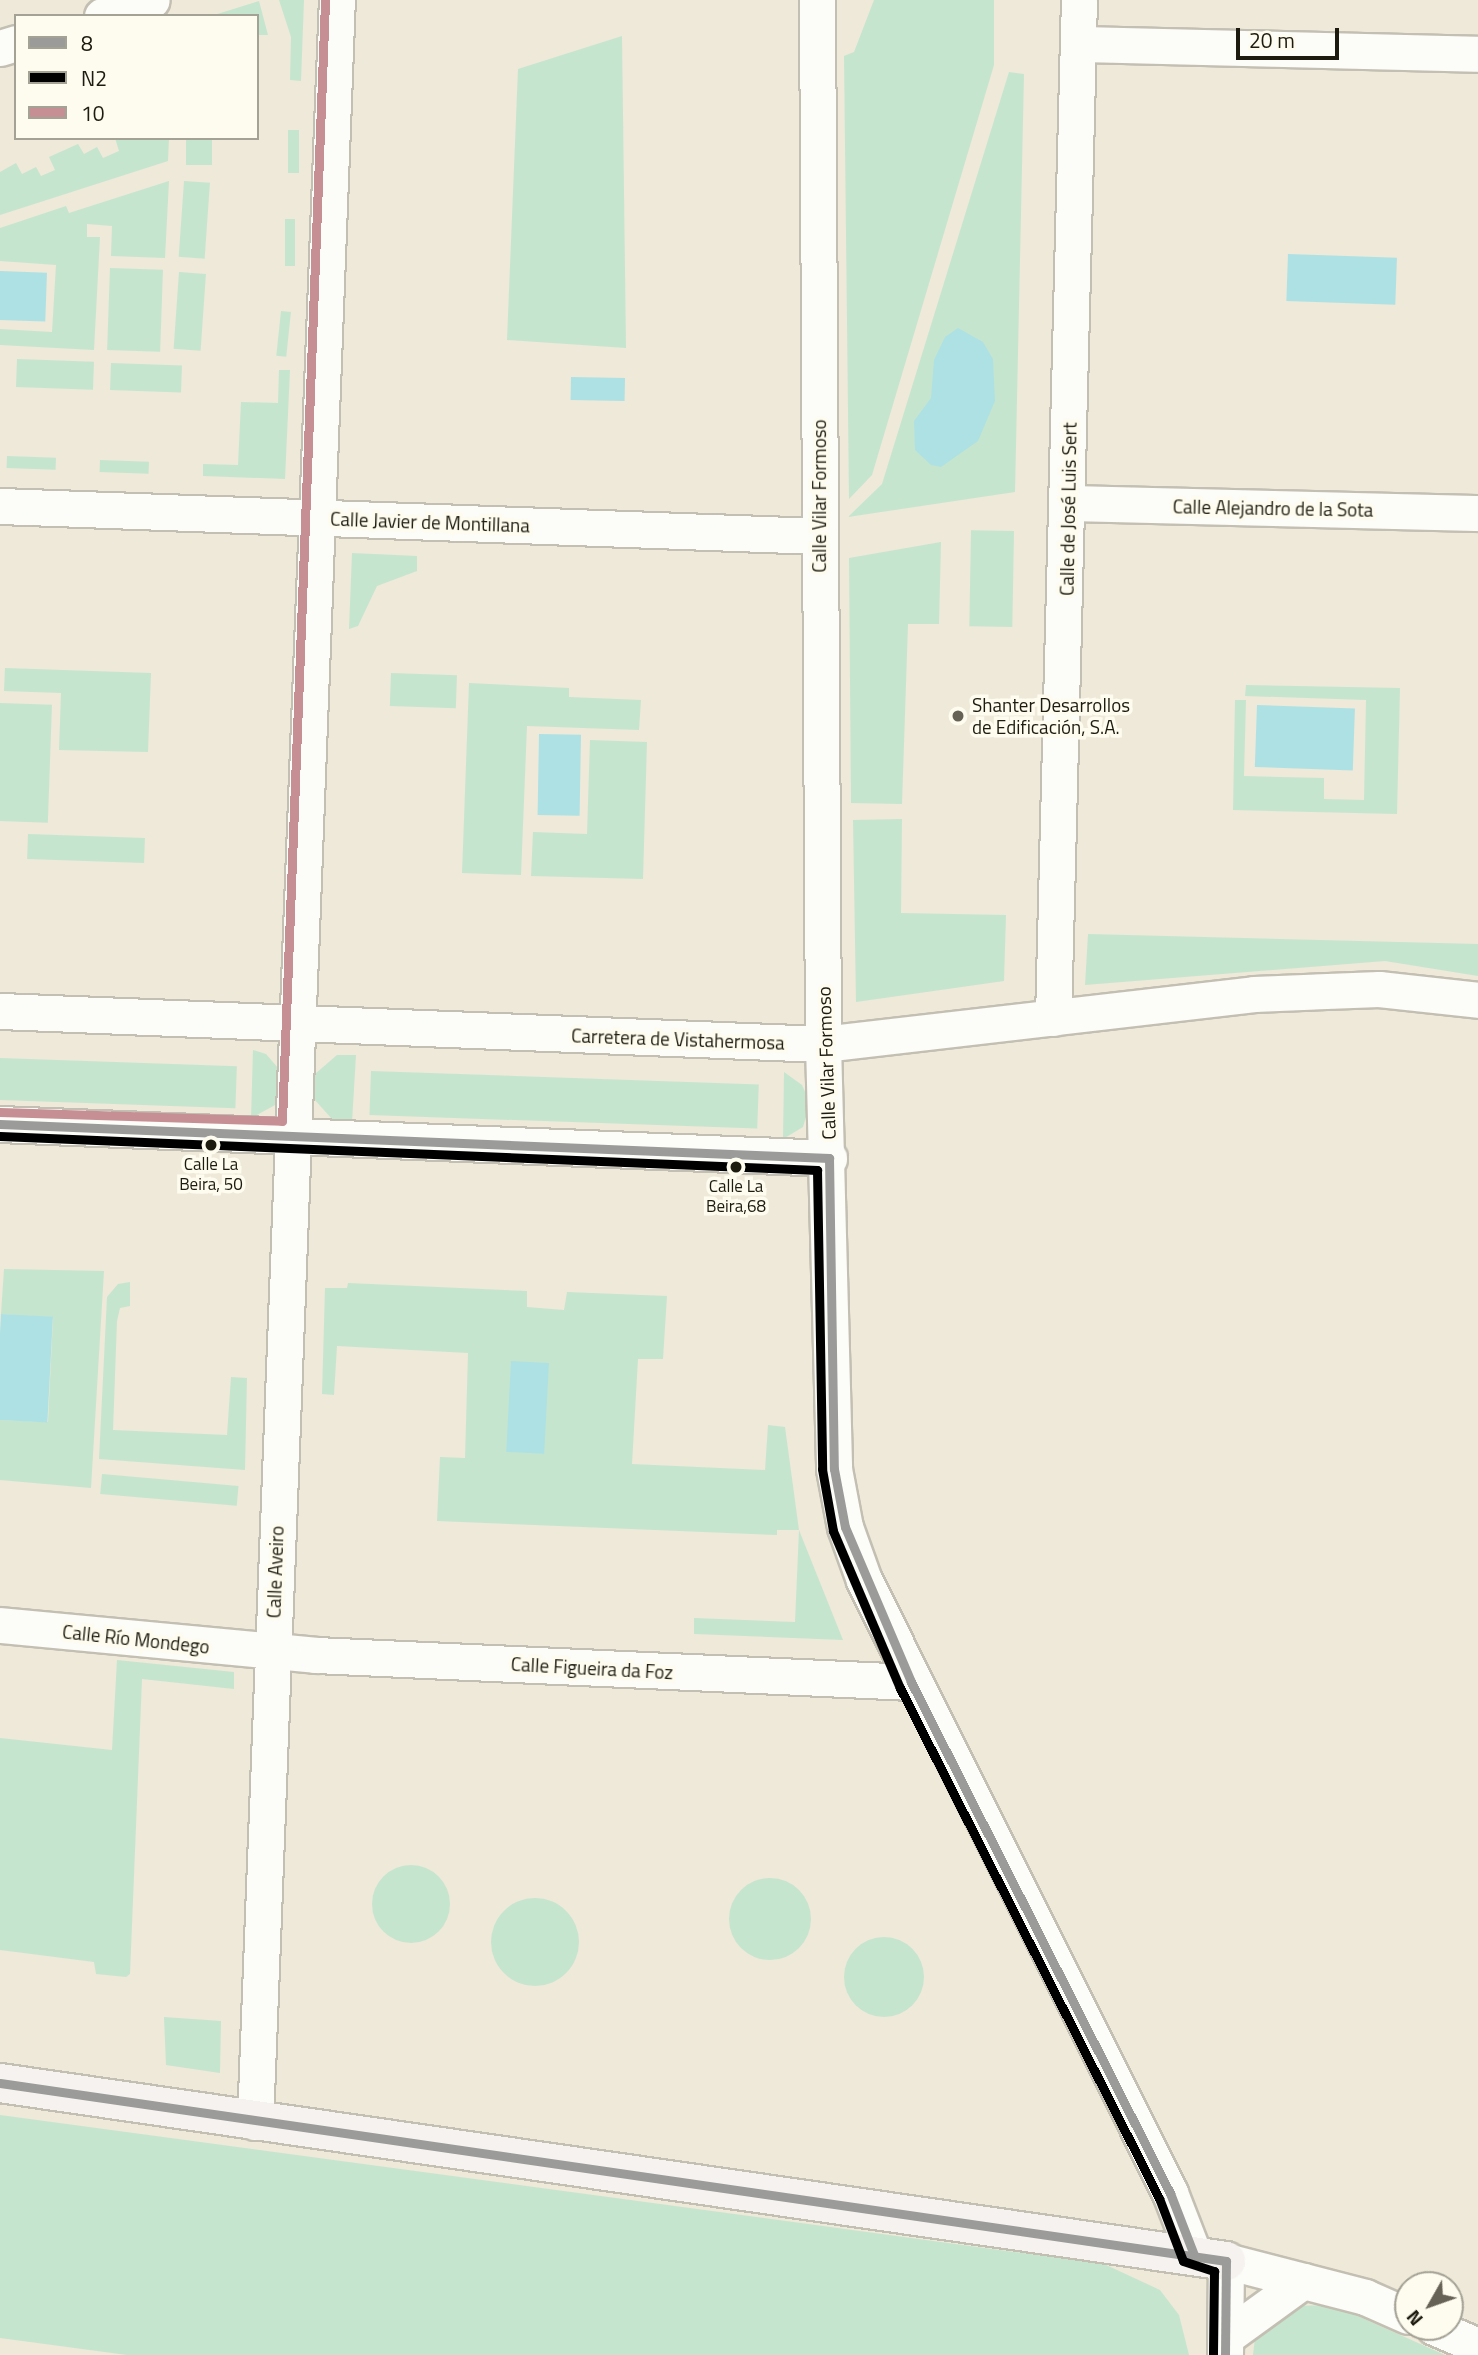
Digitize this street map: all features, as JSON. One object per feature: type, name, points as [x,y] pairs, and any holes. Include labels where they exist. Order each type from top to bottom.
[{"type":"main road","points":[[0,2083],[1210,2258]]},
{"type":"street","points":[[108,14],[152,0]]},
{"type":"street","name":"Calle Aveiro","points":[[255,2122],[337,0]]},
{"type":"street","name":"Calle Vilar Formoso","points":[[817,0],[823,1044],[830,1158],[834,1469],[845,1527],[864,1580],[911,1682],[1170,2193],[1210,2258]]},
{"type":"street","name":"Calle de José Luis Sert","points":[[1054,1018],[1079,0]]},
{"type":"street","points":[[1079,44],[1478,54]]},
{"type":"street","name":"Calle Alejandro de la Sota","points":[[1068,503],[1478,513]]},
{"type":"street","name":"Calle Javier de Montillana","points":[[0,506],[819,536]]},
{"type":"street","name":"Carretera de Vistahermosa","points":[[0,1011],[823,1044],[1268,994],[1379,989],[1478,1000]]},
{"type":"street","points":[[0,1124],[830,1158]]},
{"type":"street","name":"Calle Río Mondego","points":[[0,1625],[272,1652]]},
{"type":"street","name":"Calle Figueira da Foz","points":[[272,1652],[911,1682]]},
{"type":"street","points":[[1303,2281],[1226,2346],[1210,2258],[1303,2281],[1394,2311]]},
{"type":"green space","points":[[279,0],[304,0],[301,81],[290,80],[291,37]]},
{"type":"green space","points":[[874,0],[994,0],[994,65],[872,475],[849,499],[844,56],[854,52]]},
{"type":"green space","points":[[259,1],[268,35],[259,35],[259,14],[217,14]]},
{"type":"green space","points":[[622,36],[626,348],[507,340],[518,69]]},
{"type":"green space","points":[[1009,72],[1024,74],[1015,492],[848,517],[882,484]]},
{"type":"green space","points":[[288,130],[299,130],[299,173],[288,173]]},
{"type":"green space","points":[[116,140],[169,140],[168,161],[0,215],[0,172],[16,163],[22,174],[36,167],[41,176],[55,170],[49,157],[78,144],[84,154],[97,147],[103,158],[119,151]]},
{"type":"green space","points":[[186,140],[212,140],[212,165],[186,165]]},
{"type":"green space","points":[[169,181],[165,258],[111,256],[112,226],[87,224],[87,237],[100,237],[94,350],[0,345],[0,329],[52,332],[56,265],[0,261],[0,228],[66,206],[69,213]]},
{"type":"green space","points":[[184,181],[210,183],[205,259],[179,257]]},
{"type":"green space","points":[[285,219],[295,219],[295,266],[285,266]]},
{"type":"green space","points":[[110,268],[163,270],[160,352],[107,350]]},
{"type":"green space","points":[[179,272],[206,274],[201,351],[174,349]]},
{"type":"green space","points":[[281,311],[291,312],[286,357],[276,356]]},
{"type":"green space","points":[[17,359],[94,362],[93,390],[16,387]]},
{"type":"green space","points":[[111,363],[182,365],[181,392],[110,390]]},
{"type":"green space","points":[[279,370],[290,370],[285,479],[203,476],[203,464],[238,465],[241,402],[278,403]]},
{"type":"green space","points":[[7,456],[56,458],[56,470],[7,468]]},
{"type":"green space","points":[[100,460],[149,462],[149,474],[100,472]]},
{"type":"green space","points":[[971,530],[1014,531],[1012,627],[969,626]]},
{"type":"green space","points":[[941,542],[939,624],[908,624],[902,804],[851,803],[849,558]]},
{"type":"green space","points":[[352,553],[417,556],[417,571],[377,586],[358,626],[349,629]]},
{"type":"green space","points":[[5,668],[151,673],[148,752],[59,750],[61,693],[4,691]]},
{"type":"green space","points":[[391,673],[457,675],[456,708],[390,706]]},
{"type":"green space","points":[[469,683],[569,688],[569,697],[641,700],[639,730],[527,726],[521,875],[462,873]]},
{"type":"green space","points":[[1246,685],[1400,688],[1397,814],[1233,810],[1235,700],[1246,700],[1244,776],[1324,778],[1324,799],[1364,800],[1366,700],[1245,696]]},
{"type":"green space","points":[[0,703],[52,705],[48,823],[0,821]]},
{"type":"green space","points":[[590,740],[647,742],[643,879],[531,876],[533,832],[587,834]]},
{"type":"green space","points":[[902,819],[901,913],[1006,915],[1004,981],[856,1002],[853,820]]},
{"type":"green space","points":[[28,834],[145,838],[144,863],[27,859]]},
{"type":"green space","points":[[1088,934],[1478,944],[1478,976],[1385,961],[1085,985]]},
{"type":"green space","points":[[253,1050],[266,1054],[278,1068],[277,1104],[251,1118]]},
{"type":"green space","points":[[337,1055],[356,1055],[352,1122],[332,1119],[314,1099],[315,1074]]},
{"type":"green space","points":[[0,1058],[237,1066],[235,1108],[0,1100]]},
{"type":"green space","points":[[371,1071],[759,1085],[757,1129],[369,1115]]},
{"type":"green space","points":[[784,1072],[802,1085],[810,1103],[803,1127],[783,1139]]},
{"type":"green space","points":[[4,1269],[104,1271],[91,1488],[0,1480],[0,1420],[48,1422],[53,1318],[1,1314]]},
{"type":"green space","points":[[130,1282],[130,1306],[120,1308],[117,1321],[113,1430],[227,1435],[231,1377],[247,1378],[245,1470],[99,1459],[107,1297],[118,1284]]},
{"type":"green space","points":[[348,1283],[527,1291],[527,1307],[564,1310],[567,1292],[667,1296],[663,1359],[638,1359],[632,1464],[765,1470],[768,1425],[785,1427],[799,1530],[777,1530],[777,1535],[437,1521],[440,1457],[465,1458],[468,1353],[337,1346],[334,1395],[322,1394],[325,1288],[347,1288]]},
{"type":"green space","points":[[102,1474],[238,1486],[237,1506],[100,1494]]},
{"type":"green space","points":[[799,1530],[843,1640],[694,1634],[694,1618],[795,1622]]},
{"type":"green space","points":[[117,1660],[234,1672],[234,1689],[142,1679],[130,1974],[126,1977],[96,1974],[94,1962],[0,1950],[0,1738],[112,1750]]},
{"type":"green space","points":[[403,1865],[419,1865],[433,1871],[444,1882],[450,1896],[450,1912],[444,1926],[433,1937],[419,1943],[403,1943],[389,1937],[378,1926],[372,1912],[372,1896],[378,1882],[389,1871]]},
{"type":"green space","points":[[770,1878],[786,1881],[799,1890],[808,1903],[811,1919],[808,1935],[799,1948],[786,1957],[770,1960],[754,1957],[741,1948],[732,1935],[729,1919],[732,1903],[741,1890],[754,1881]]},
{"type":"green space","points":[[535,1898],[560,1905],[572,1917],[579,1942],[572,1967],[560,1979],[535,1986],[510,1979],[498,1967],[491,1942],[498,1917],[510,1905]]},
{"type":"green space","points":[[876,1937],[892,1937],[913,1948],[924,1969],[924,1985],[913,2006],[892,2017],[876,2017],[862,2011],[850,1999],[844,1985],[844,1969],[850,1955],[862,1943]]},
{"type":"green space","points":[[164,2017],[221,2021],[220,2073],[166,2065]]},
{"type":"green space","points":[[0,2115],[1104,2264],[1160,2290],[1179,2315],[1189,2355],[127,2355],[0,2338]]},
{"type":"green space","points":[[1333,2305],[1394,2332],[1394,2341],[1414,2341],[1445,2355],[1253,2355],[1256,2330],[1288,2306]]},
{"type":"water","points":[[1288,254],[1397,258],[1395,305],[1286,301]]},
{"type":"water","points":[[0,271],[47,273],[45,322],[0,320]]},
{"type":"water","points":[[958,328],[983,342],[993,359],[995,401],[978,441],[941,467],[931,465],[915,450],[914,421],[931,398],[934,360],[945,337]]},
{"type":"water","points":[[571,377],[625,378],[625,401],[571,400]]},
{"type":"water","points":[[1257,705],[1355,708],[1353,770],[1255,767]]},
{"type":"water","points":[[539,734],[581,735],[580,816],[538,815]]},
{"type":"water","points":[[1,1314],[53,1317],[47,1423],[0,1420]]},
{"type":"water","points":[[511,1361],[549,1363],[544,1454],[506,1452]]},
{"type":"transit line","name":"10","points":[[0,1112],[282,1121],[325,0]]},
{"type":"transit line","name":"8","points":[[0,1124],[829,1158],[834,1469],[845,1527],[911,1682],[1170,2193],[1194,2255]]},
{"type":"transit line","name":"N2","points":[[0,1136],[817,1170],[822,1469],[833,1531],[900,1688],[1159,2198],[1183,2261],[1214,2271],[1213,2355]]},
{"type":"transit line","name":"8","points":[[0,2083],[1226,2261]]},
{"type":"transit line","name":"8","points":[[1225,2355],[1226,2261]]},
{"type":"place","name":"Shanter Desarrollos de Edificación, S.A.","points":[[958,716]]},
{"type":"place","name":"Calle La Beira, 50","points":[[211,1145]]},
{"type":"place","name":"Calle La Beira,68","points":[[736,1167]]}]
